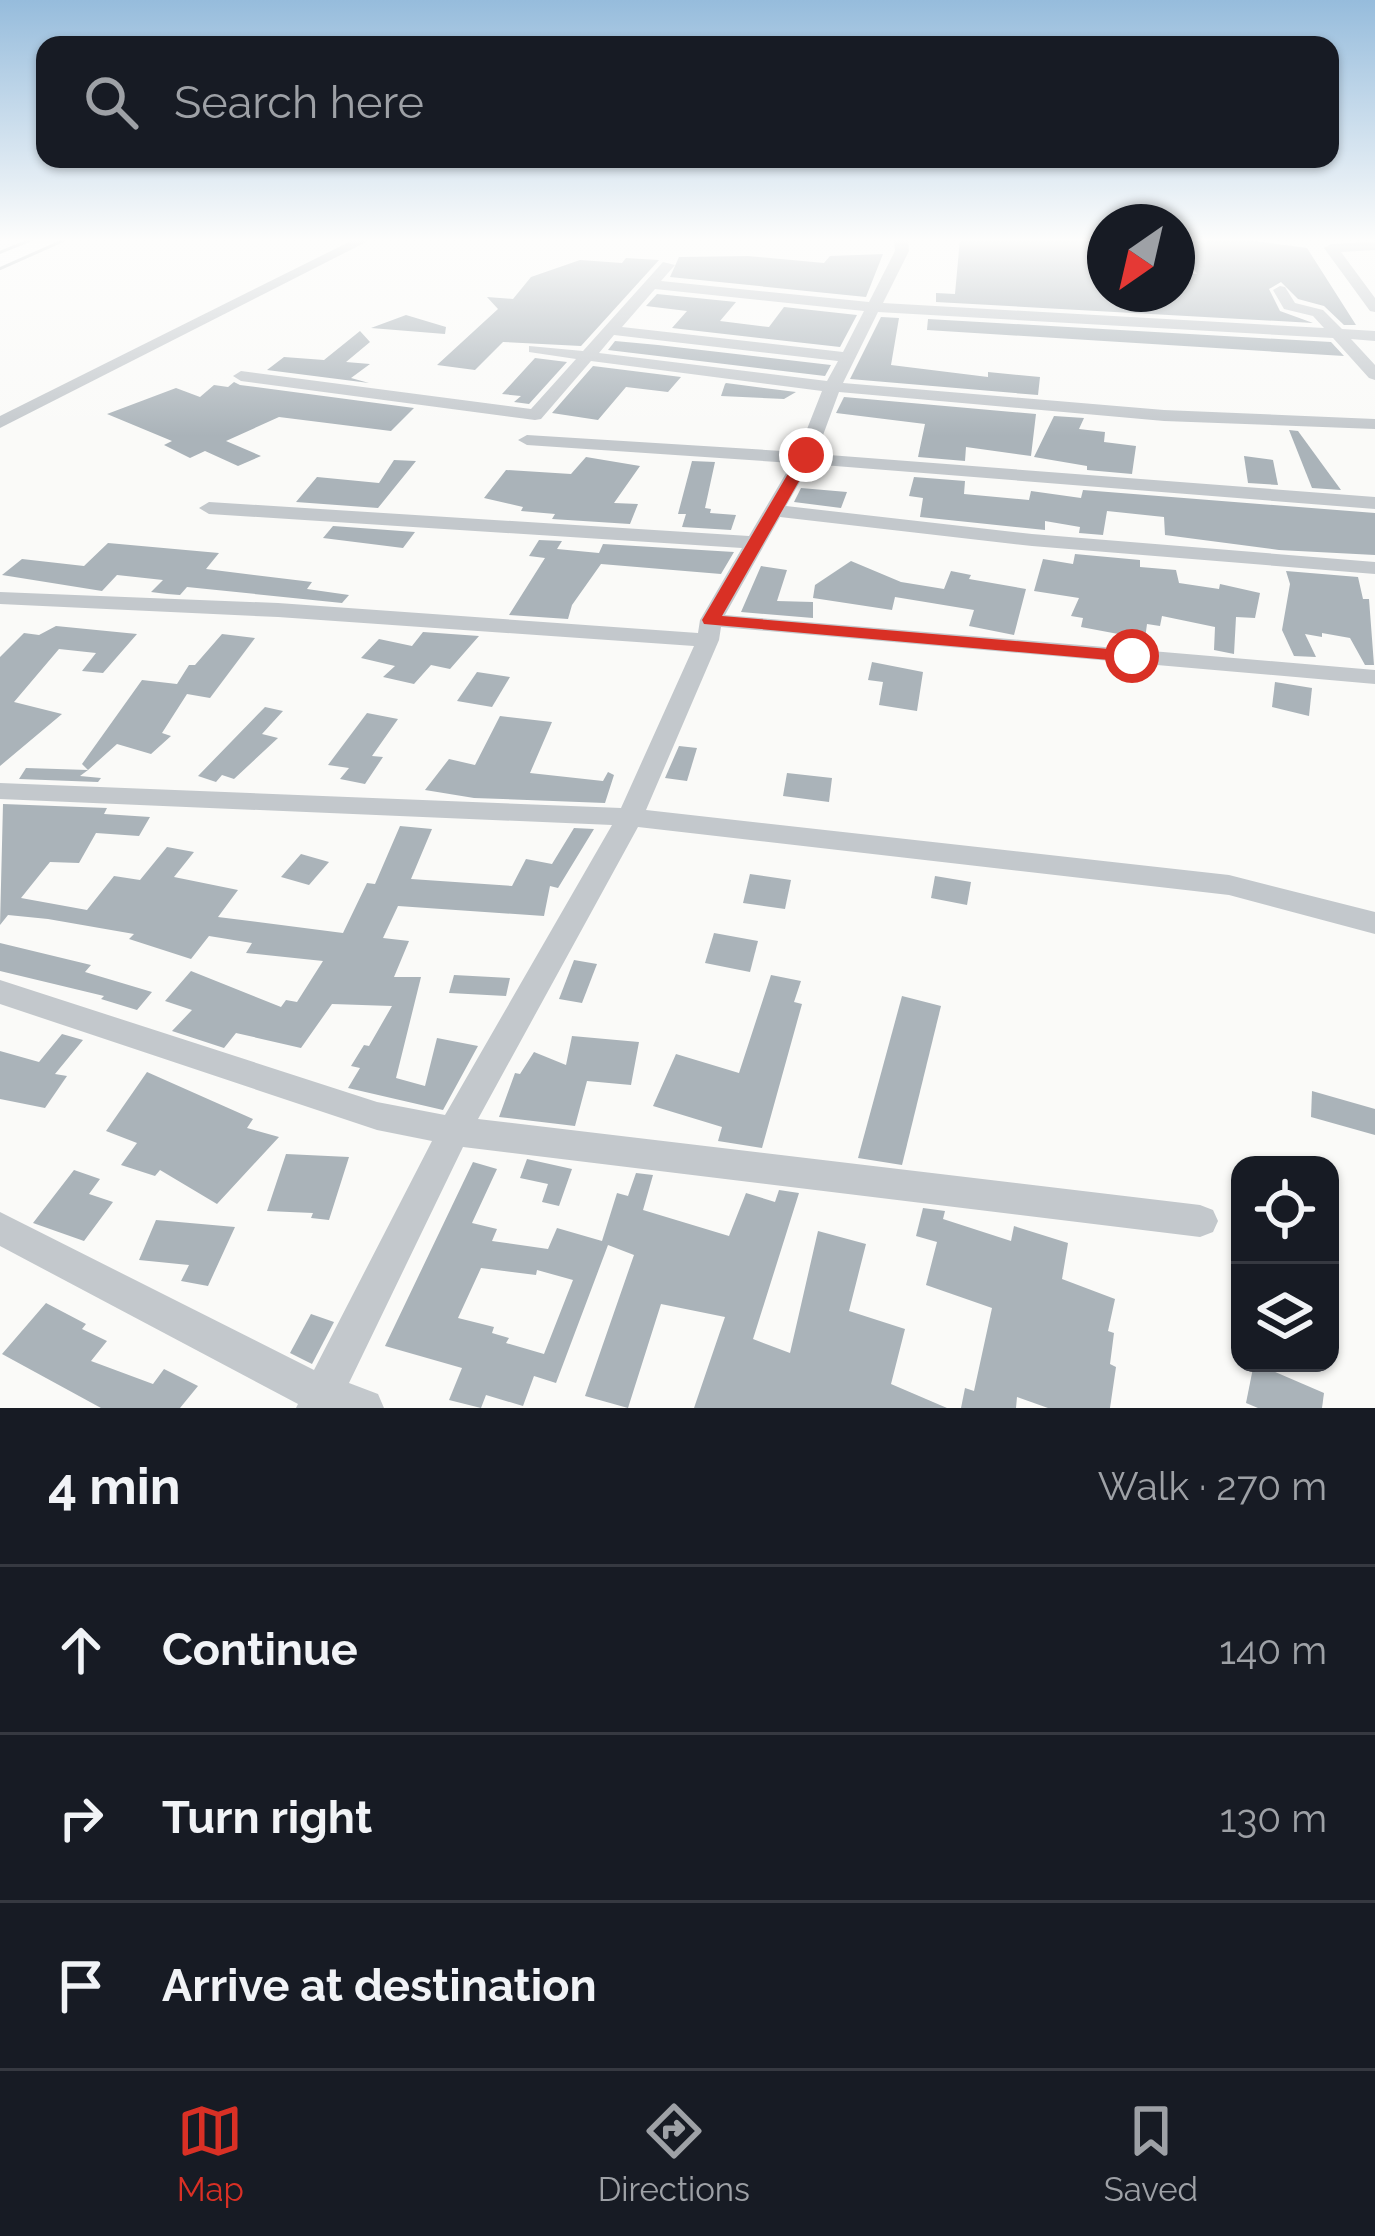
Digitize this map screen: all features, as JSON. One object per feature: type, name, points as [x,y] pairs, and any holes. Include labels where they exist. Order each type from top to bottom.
[{"type":"street","points":[[0,422],[235,305]]},
{"type":"street","points":[[241,376],[535,415],[631,305]]},
{"type":"street","points":[[851,305],[1375,336]]},
{"type":"street","points":[[1288,305],[1318,313],[1375,375]]},
{"type":"street","points":[[319,1402],[454,1131],[631,818],[709,630],[806,455],[831,390],[873,307]]},
{"type":"street","points":[[610,331],[848,357]]},
{"type":"street","points":[[535,349],[769,377],[831,390],[1206,421],[1375,424]]},
{"type":"street","points":[[527,440],[806,455],[1085,483],[1375,503]]},
{"type":"street","points":[[209,508],[756,543]]},
{"type":"street","points":[[772,510],[1032,539],[1375,568]]},
{"type":"street","points":[[0,598],[709,630],[1375,677]]},
{"type":"street","points":[[0,791],[631,818],[1229,885],[1375,923]]},
{"type":"street","points":[[0,992],[377,1116],[454,1131],[1200,1221]]},
{"type":"street","points":[[0,1228],[319,1402],[364,1408]]},
{"type":"building","points":[[494,305],[618,305],[581,346],[503,342],[475,370],[437,365],[498,309]]},
{"type":"building","points":[[734,305],[720,321],[769,327],[784,307],[857,315],[840,347],[672,328],[687,311],[646,306]]},
{"type":"building","points":[[985,305],[1087,305],[1087,310]]},
{"type":"building","points":[[1195,305],[1277,305],[1280,311],[1313,323],[1116,312],[1195,312]]},
{"type":"building","points":[[1319,305],[1343,305],[1356,325],[1344,325]]},
{"type":"building","points":[[406,315],[446,327],[445,334],[371,328]]},
{"type":"building","points":[[881,317],[899,318],[891,365],[988,377],[988,372],[1040,377],[1038,395],[850,379]]},
{"type":"building","points":[[928,319],[1331,342],[1344,356],[927,330]]},
{"type":"building","points":[[360,331],[370,342],[346,362],[370,364],[351,378],[369,383],[267,370],[284,357],[324,360]]},
{"type":"building","points":[[615,341],[831,365],[825,376],[608,350]]},
{"type":"building","points":[[535,358],[567,362],[529,404],[514,402],[521,396],[502,394]]},
{"type":"building","points":[[593,366],[681,377],[668,392],[626,387],[598,420],[552,413]]},
{"type":"building","points":[[234,382],[414,408],[391,431],[279,417],[226,441],[261,456],[238,466],[205,451],[190,458],[164,445],[172,441],[107,414],[176,388],[200,397],[214,385],[228,387]]},
{"type":"building","points":[[726,383],[796,392],[784,399],[721,396]]},
{"type":"building","points":[[844,397],[1036,414],[1031,456],[966,447],[965,461],[918,457],[925,424],[836,413]]},
{"type":"building","points":[[1054,416],[1084,418],[1079,429],[1105,432],[1104,442],[1136,446],[1132,474],[1087,470],[1087,466],[1034,457]]},
{"type":"building","points":[[1289,430],[1298,431],[1341,490],[1312,488]]},
{"type":"building","points":[[1244,456],[1273,460],[1278,485],[1248,483]]},
{"type":"building","points":[[586,457],[640,466],[614,503],[638,504],[630,524],[552,519],[555,514],[521,511],[523,507],[484,498],[506,470],[571,474]]},
{"type":"building","points":[[394,460],[416,461],[378,508],[296,502],[317,477],[379,483]]},
{"type":"building","points":[[692,461],[715,462],[705,508],[710,513],[736,515],[731,530],[682,527],[686,514],[678,514]]},
{"type":"building","points":[[914,477],[965,481],[964,494],[1029,500],[1031,491],[1081,498],[1083,490],[1375,513],[1375,555],[1279,550],[1165,535],[1164,517],[1107,511],[1103,535],[1079,533],[1080,527],[1045,521],[1045,530],[920,517],[923,498],[909,496]]},
{"type":"building","points":[[801,488],[847,492],[841,508],[794,502]]},
{"type":"building","points":[[333,526],[415,532],[403,548],[323,538]]},
{"type":"building","points":[[539,540],[562,541],[557,549],[599,553],[603,544],[734,552],[721,574],[601,564],[572,605],[568,619],[509,615],[545,558],[529,556]]},
{"type":"building","points":[[108,543],[219,553],[206,569],[312,582],[307,589],[349,595],[342,603],[187,587],[180,595],[167,594],[151,592],[163,580],[117,575],[102,591],[2,575],[22,559],[84,566]]},
{"type":"building","points":[[1075,554],[1140,560],[1140,567],[1176,570],[1179,583],[1219,589],[1220,584],[1260,593],[1255,618],[1236,617],[1234,654],[1214,650],[1215,627],[1162,616],[1160,626],[1147,624],[1145,639],[1081,627],[1083,618],[1071,616],[1079,598],[1034,591],[1043,559],[1073,564]]},
{"type":"building","points":[[851,561],[901,582],[944,589],[951,571],[1026,589],[1014,635],[969,626],[974,610],[895,597],[892,610],[813,598],[815,585]]},
{"type":"building","points":[[761,566],[787,570],[777,601],[813,602],[813,618],[741,612]]},
{"type":"building","points":[[1286,571],[1358,577],[1363,599],[1369,599],[1374,665],[1365,665],[1350,638],[1322,633],[1322,637],[1305,634],[1316,657],[1294,656],[1282,630],[1290,584]]},
{"type":"building","points":[[56,626],[137,634],[103,673],[82,671],[96,653],[59,649],[14,702],[62,714],[0,766],[0,657],[24,633],[39,635]]},
{"type":"building","points":[[423,632],[479,636],[450,669],[431,665],[414,684],[383,677],[395,666],[361,658],[379,639],[412,646]]},
{"type":"building","points":[[222,634],[255,638],[210,698],[187,694],[162,733],[171,736],[151,754],[117,744],[88,770],[82,764],[142,680],[177,684],[189,665],[195,665]]},
{"type":"building","points":[[872,662],[923,672],[917,711],[879,705],[883,682],[868,680]]},
{"type":"building","points":[[477,672],[510,677],[492,707],[457,701]]},
{"type":"building","points":[[1275,682],[1312,688],[1309,716],[1272,707]]},
{"type":"building","points":[[265,707],[283,711],[262,734],[278,738],[234,779],[222,775],[216,782],[198,776]]},
{"type":"building","points":[[367,713],[398,719],[372,756],[383,757],[365,784],[340,779],[349,768],[328,765]]},
{"type":"building","points":[[500,716],[552,722],[530,773],[603,781],[608,772],[614,775],[605,803],[474,798],[425,790],[449,759],[475,765]]},
{"type":"building","points":[[679,746],[697,748],[687,781],[665,778]]},
{"type":"building","points":[[26,768],[88,770],[80,776],[101,778],[98,782],[19,779]]},
{"type":"building","points":[[787,773],[832,778],[829,802],[783,796]]},
{"type":"building","points":[[3,804],[107,808],[104,814],[150,817],[139,836],[96,833],[79,863],[50,862],[21,898],[87,910],[114,876],[140,880],[167,847],[194,852],[174,877],[238,890],[218,917],[343,933],[367,883],[375,884],[400,826],[432,829],[411,879],[512,886],[526,859],[552,864],[574,828],[594,829],[558,888],[550,886],[544,916],[398,906],[383,938],[409,941],[394,977],[421,977],[396,1078],[425,1086],[437,1038],[478,1046],[443,1110],[348,1088],[360,1068],[351,1066],[392,1006],[332,1004],[301,1048],[236,1033],[224,1048],[172,1031],[192,1010],[165,1001],[191,971],[281,1007],[286,1000],[297,1002],[323,961],[246,953],[252,943],[209,936],[191,959],[129,939],[134,934],[8,915],[0,925]]},
{"type":"building","points":[[301,854],[329,862],[309,885],[281,877]]},
{"type":"building","points":[[750,874],[791,880],[785,909],[743,903]]},
{"type":"building","points":[[935,876],[971,882],[967,905],[931,898]]},
{"type":"building","points":[[714,933],[758,941],[750,972],[705,963]]},
{"type":"building","points":[[0,943],[91,965],[85,972],[152,992],[137,1010],[101,999],[104,996],[0,971]]},
{"type":"building","points":[[574,960],[597,964],[582,1003],[559,999]]},
{"type":"building","points":[[454,975],[510,978],[506,996],[449,993]]},
{"type":"building","points":[[771,975],[801,981],[794,1002],[802,1004],[762,1148],[718,1141],[722,1127],[653,1106],[676,1054],[739,1073]]},
{"type":"building","points":[[902,996],[941,1006],[902,1165],[858,1158]]},
{"type":"building","points":[[62,1034],[83,1040],[55,1074],[67,1076],[45,1108],[0,1099],[0,1051],[39,1062]]},
{"type":"building","points":[[572,1036],[639,1042],[631,1085],[587,1081],[575,1126],[499,1117],[515,1073],[520,1074],[534,1052],[566,1065]]},
{"type":"building","points":[[147,1072],[253,1119],[247,1128],[279,1137],[217,1204],[160,1170],[155,1176],[121,1165],[137,1143],[106,1131]]},
{"type":"building","points":[[1312,1091],[1375,1109],[1375,1135],[1311,1117]]},
{"type":"building","points":[[286,1154],[349,1157],[329,1220],[311,1218],[313,1213],[267,1211]]},
{"type":"building","points":[[527,1159],[572,1169],[559,1206],[542,1202],[548,1184],[520,1178]]},
{"type":"building","points":[[473,1162],[497,1169],[472,1223],[497,1229],[492,1241],[548,1249],[557,1228],[602,1241],[617,1193],[628,1196],[636,1173],[653,1175],[643,1210],[729,1236],[746,1193],[775,1202],[779,1190],[799,1193],[753,1339],[790,1353],[818,1231],[866,1244],[849,1311],[905,1329],[891,1384],[947,1408],[694,1408],[725,1317],[661,1304],[628,1408],[585,1396],[634,1255],[608,1245],[556,1383],[534,1376],[523,1406],[486,1395],[481,1408],[449,1400],[462,1368],[385,1346]],"holes":[[[481,1268],[536,1275],[537,1270],[573,1280],[544,1354],[506,1343],[509,1338],[492,1333],[494,1327],[458,1318]]]},
{"type":"building","points":[[74,1170],[100,1179],[89,1194],[113,1202],[84,1241],[33,1223]]},
{"type":"building","points":[[923,1208],[945,1211],[943,1219],[1011,1241],[1014,1226],[1068,1243],[1062,1279],[1115,1299],[1108,1331],[1114,1333],[1110,1364],[1116,1367],[1110,1408],[1048,1408],[1017,1397],[1016,1408],[961,1408],[965,1388],[974,1391],[992,1308],[926,1285],[937,1242],[916,1236]]},
{"type":"building","points":[[156,1220],[235,1227],[208,1286],[181,1281],[189,1265],[139,1260]]},
{"type":"building","points":[[46,1303],[107,1341],[91,1361],[153,1384],[164,1369],[198,1386],[180,1408],[101,1408],[2,1354]]},
{"type":"building","points":[[311,1314],[334,1322],[312,1364],[290,1353]]},
{"type":"building","points":[[1252,1372],[1275,1372],[1324,1393],[1322,1408],[1258,1408],[1246,1403]]},
{"type":"route","points":[[806,455],[711,620],[1132,656]]}]
